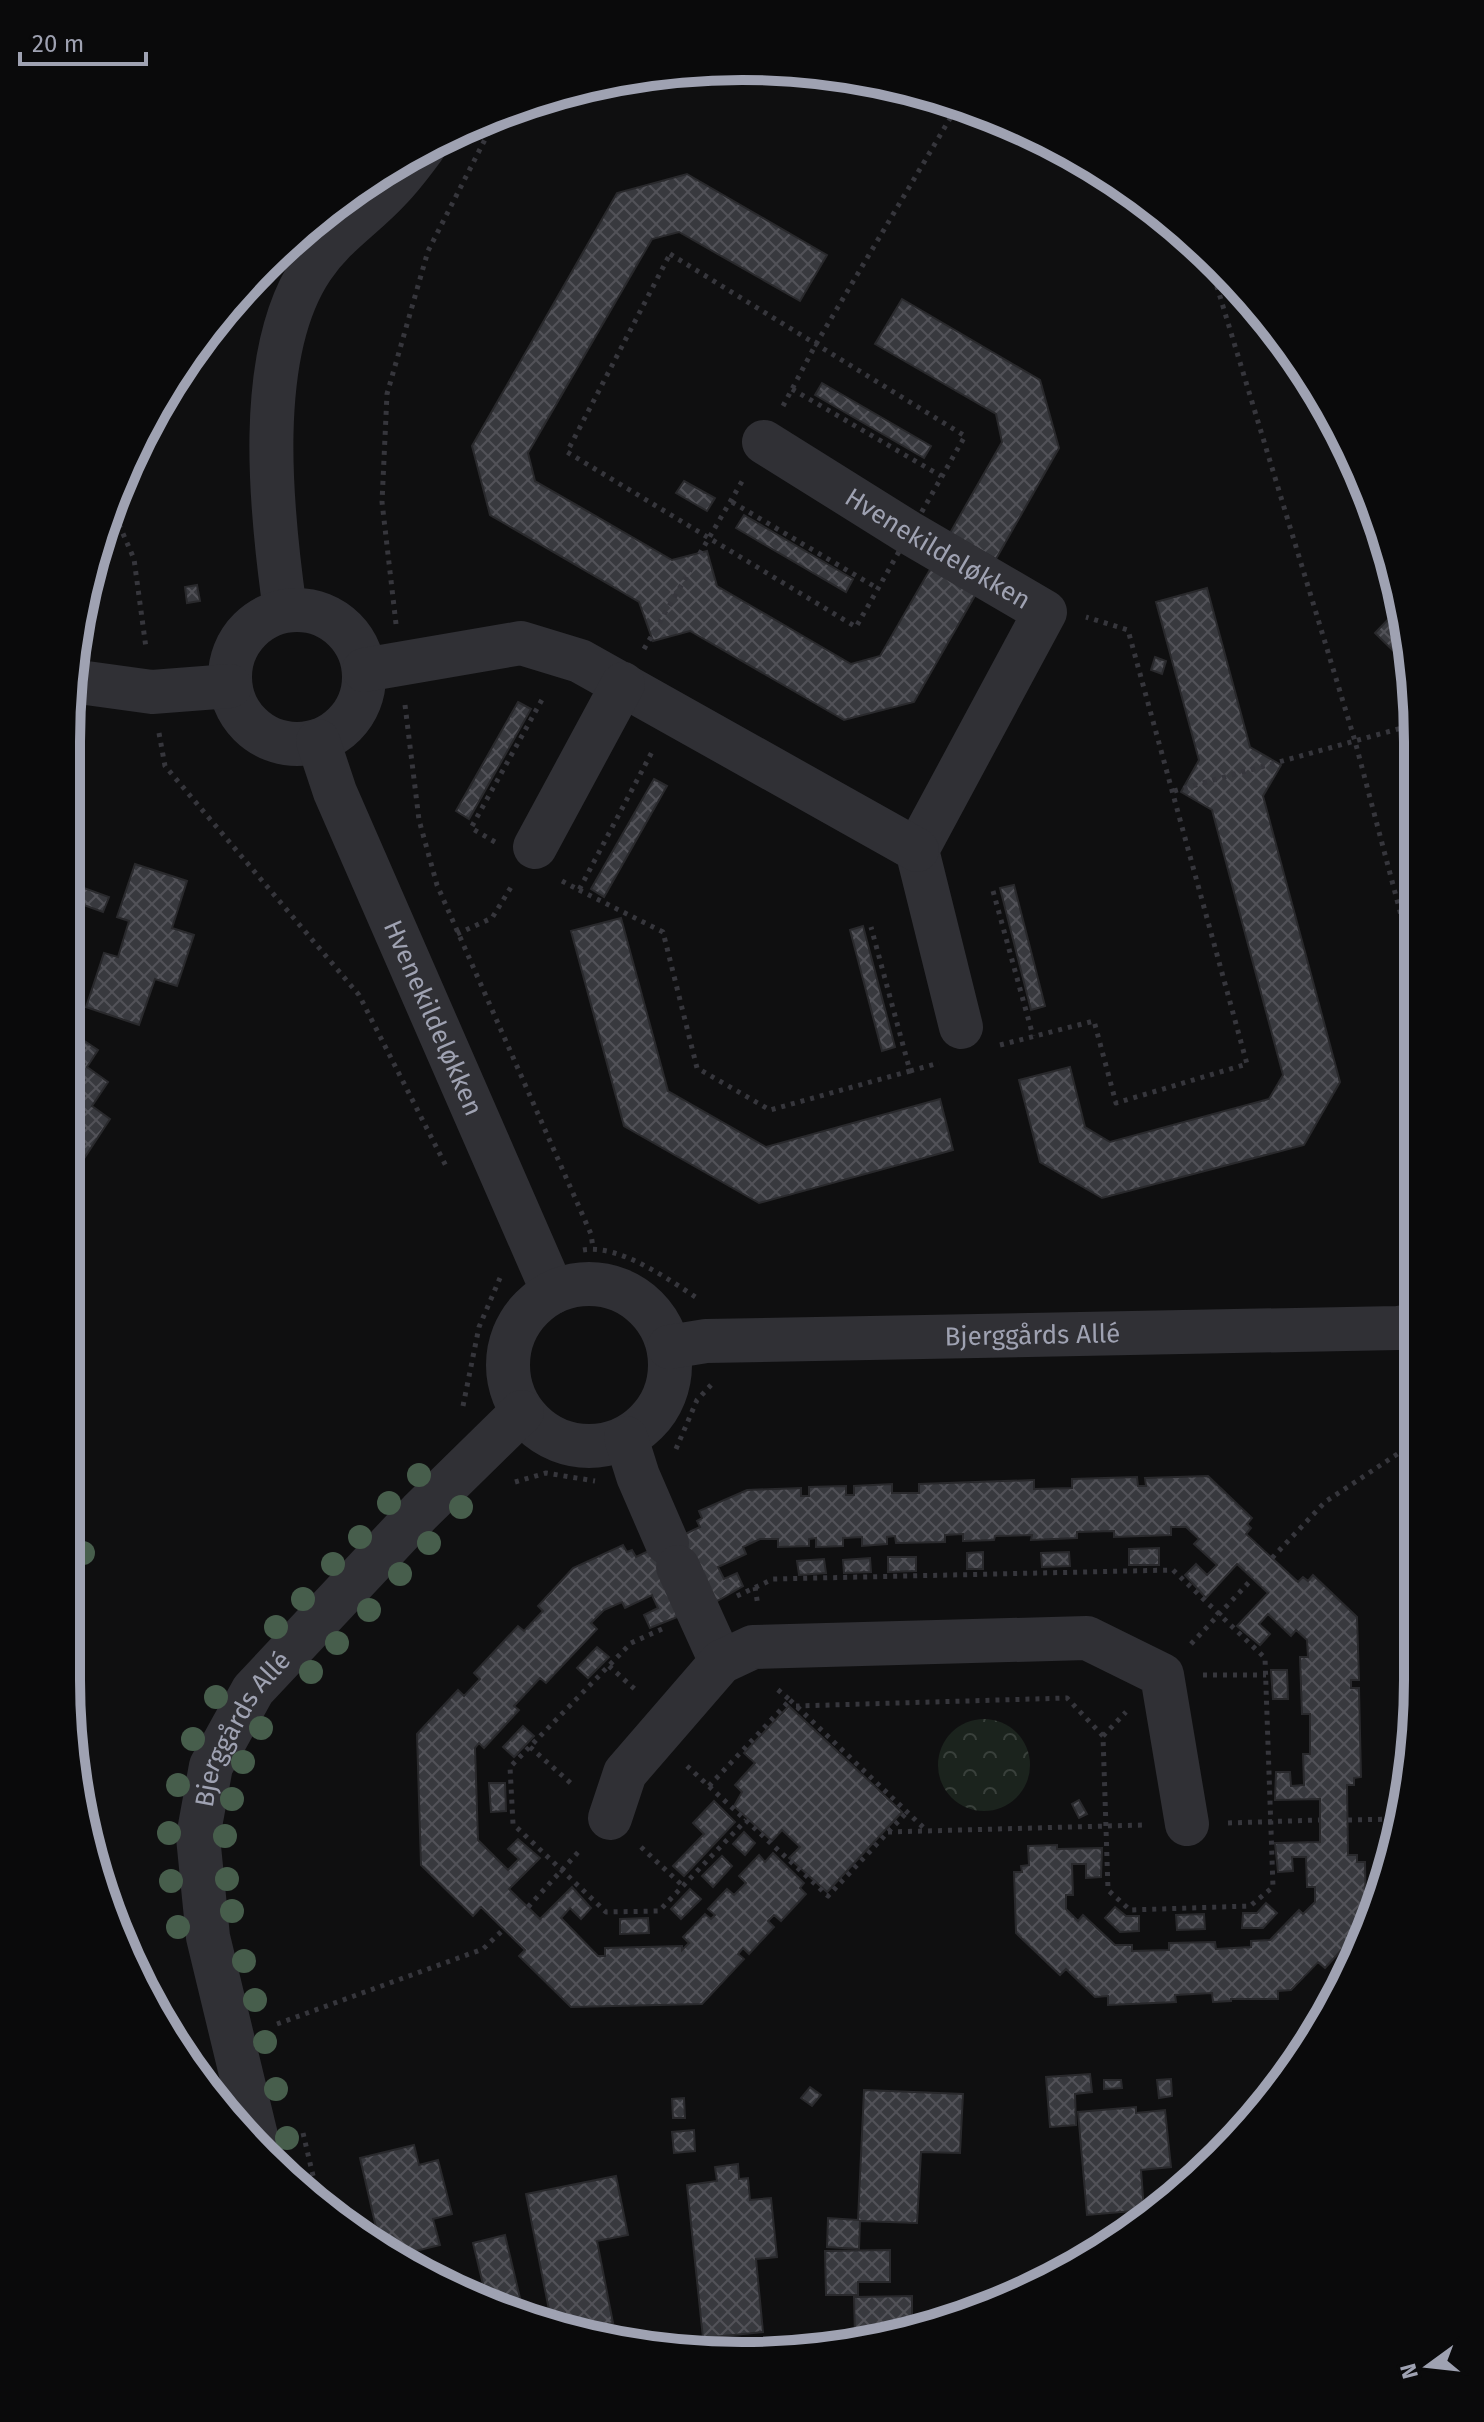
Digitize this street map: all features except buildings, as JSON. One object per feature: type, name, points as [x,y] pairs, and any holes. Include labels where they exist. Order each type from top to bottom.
[{"type":"street","points":[[285,610],[275,535],[271,418],[285,326],[310,270],[339,233],[389,191],[402,175]]},
{"type":"street","name":"Hvenekildeløkken","points":[[764,442],[908,532],[1045,612],[917,850]]},
{"type":"street","points":[[285,610],[313,611],[338,623],[356,643],[364,670],[363,693],[353,714],[337,731],[318,741],[289,744],[261,734],[241,714],[230,686],[231,661],[242,637],[260,620],[285,610]]},
{"type":"street","points":[[364,670],[521,643],[580,661],[917,850],[978,1037]]},
{"type":"street","points":[[83,683],[152,692],[230,686]]},
{"type":"street","points":[[535,847],[623,684]]},
{"type":"street","name":"Hvenekildeløkken","points":[[318,741],[335,792],[546,1275]]},
{"type":"street","points":[[632,1457],[648,1422],[663,1400],[670,1374],[669,1347],[660,1324],[645,1305],[624,1291],[601,1284],[576,1285],[546,1275],[530,1309],[514,1332],[508,1359],[510,1387],[522,1412],[538,1429],[558,1441],[580,1447],[604,1446],[632,1457],[699,1613],[729,1658]]},
{"type":"street","name":"Bjerggårds Allé","points":[[669,1347],[706,1341],[1404,1328]]},
{"type":"street","name":"Bjerggårds Allé","points":[[254,2126],[208,1937],[198,1837],[211,1766],[253,1690],[420,1512],[522,1412]]},
{"type":"street","points":[[610,1818],[625,1773],[729,1658],[753,1647],[1087,1638],[1162,1675],[1187,1824]]},
{"type":"path","points":[[623,684],[732,502],[792,389],[953,114]]},
{"type":"path","points":[[1215,279],[1355,741],[1404,926]]},
{"type":"path","points":[[792,389],[941,476]]},
{"type":"path","points":[[732,502],[877,588]]},
{"type":"path","points":[[118,522],[134,559],[165,766],[359,995],[452,1176]]},
{"type":"path","points":[[978,1037],[1033,1036],[1094,1021],[1116,1103],[1247,1064],[1128,630],[1088,617],[1045,612]]},
{"type":"path","points":[[1174,791],[1404,727]]},
{"type":"path","points":[[457,934],[492,918],[535,847]]},
{"type":"path","points":[[579,890],[663,932],[697,1068],[770,1110],[910,1071],[871,927]]},
{"type":"path","points":[[993,891],[1033,1036]]},
{"type":"path","points":[[464,1405],[479,1327],[502,1274],[546,1275],[593,1248],[656,1271],[703,1302]]},
{"type":"path","points":[[507,1484],[546,1473],[613,1485],[632,1457],[671,1460],[697,1400],[709,1385],[722,1382]]},
{"type":"path","points":[[1272,1558],[1325,1502],[1404,1450]]},
{"type":"path","points":[[699,1613],[773,1579],[1173,1570],[1265,1658],[1273,1887],[1250,1906],[1145,1910],[1130,1910],[1108,1890],[1103,1736],[1067,1698],[796,1706]]},
{"type":"path","points":[[1162,1675],[1253,1578]]},
{"type":"path","points":[[729,1658],[790,1700],[927,1831]]},
{"type":"path","points":[[1162,1675],[1266,1675]]},
{"type":"path","points":[[709,1786],[790,1700]]},
{"type":"path","points":[[656,1737],[828,1896],[907,1812]]},
{"type":"path","points":[[530,1747],[683,1886]]},
{"type":"path","points":[[528,1907],[610,1818]]},
{"type":"path","points":[[1348,1820],[1389,1819]]},
{"type":"path","points":[[888,1832],[1319,1820]]},
{"type":"path","points":[[277,2024],[483,1949],[504,1929]]},
{"type":"path","points":[[273,2009],[280,2039]]},
{"type":"path","points":[[301,2125],[315,2186]]},
{"type":"green space","points":[[984,1719],[1001,1723],[1016,1733],[1026,1748],[1030,1765],[1026,1782],[1016,1797],[1001,1807],[984,1811],[967,1807],[952,1797],[942,1782],[938,1765],[942,1748],[952,1733],[967,1723]]}]
